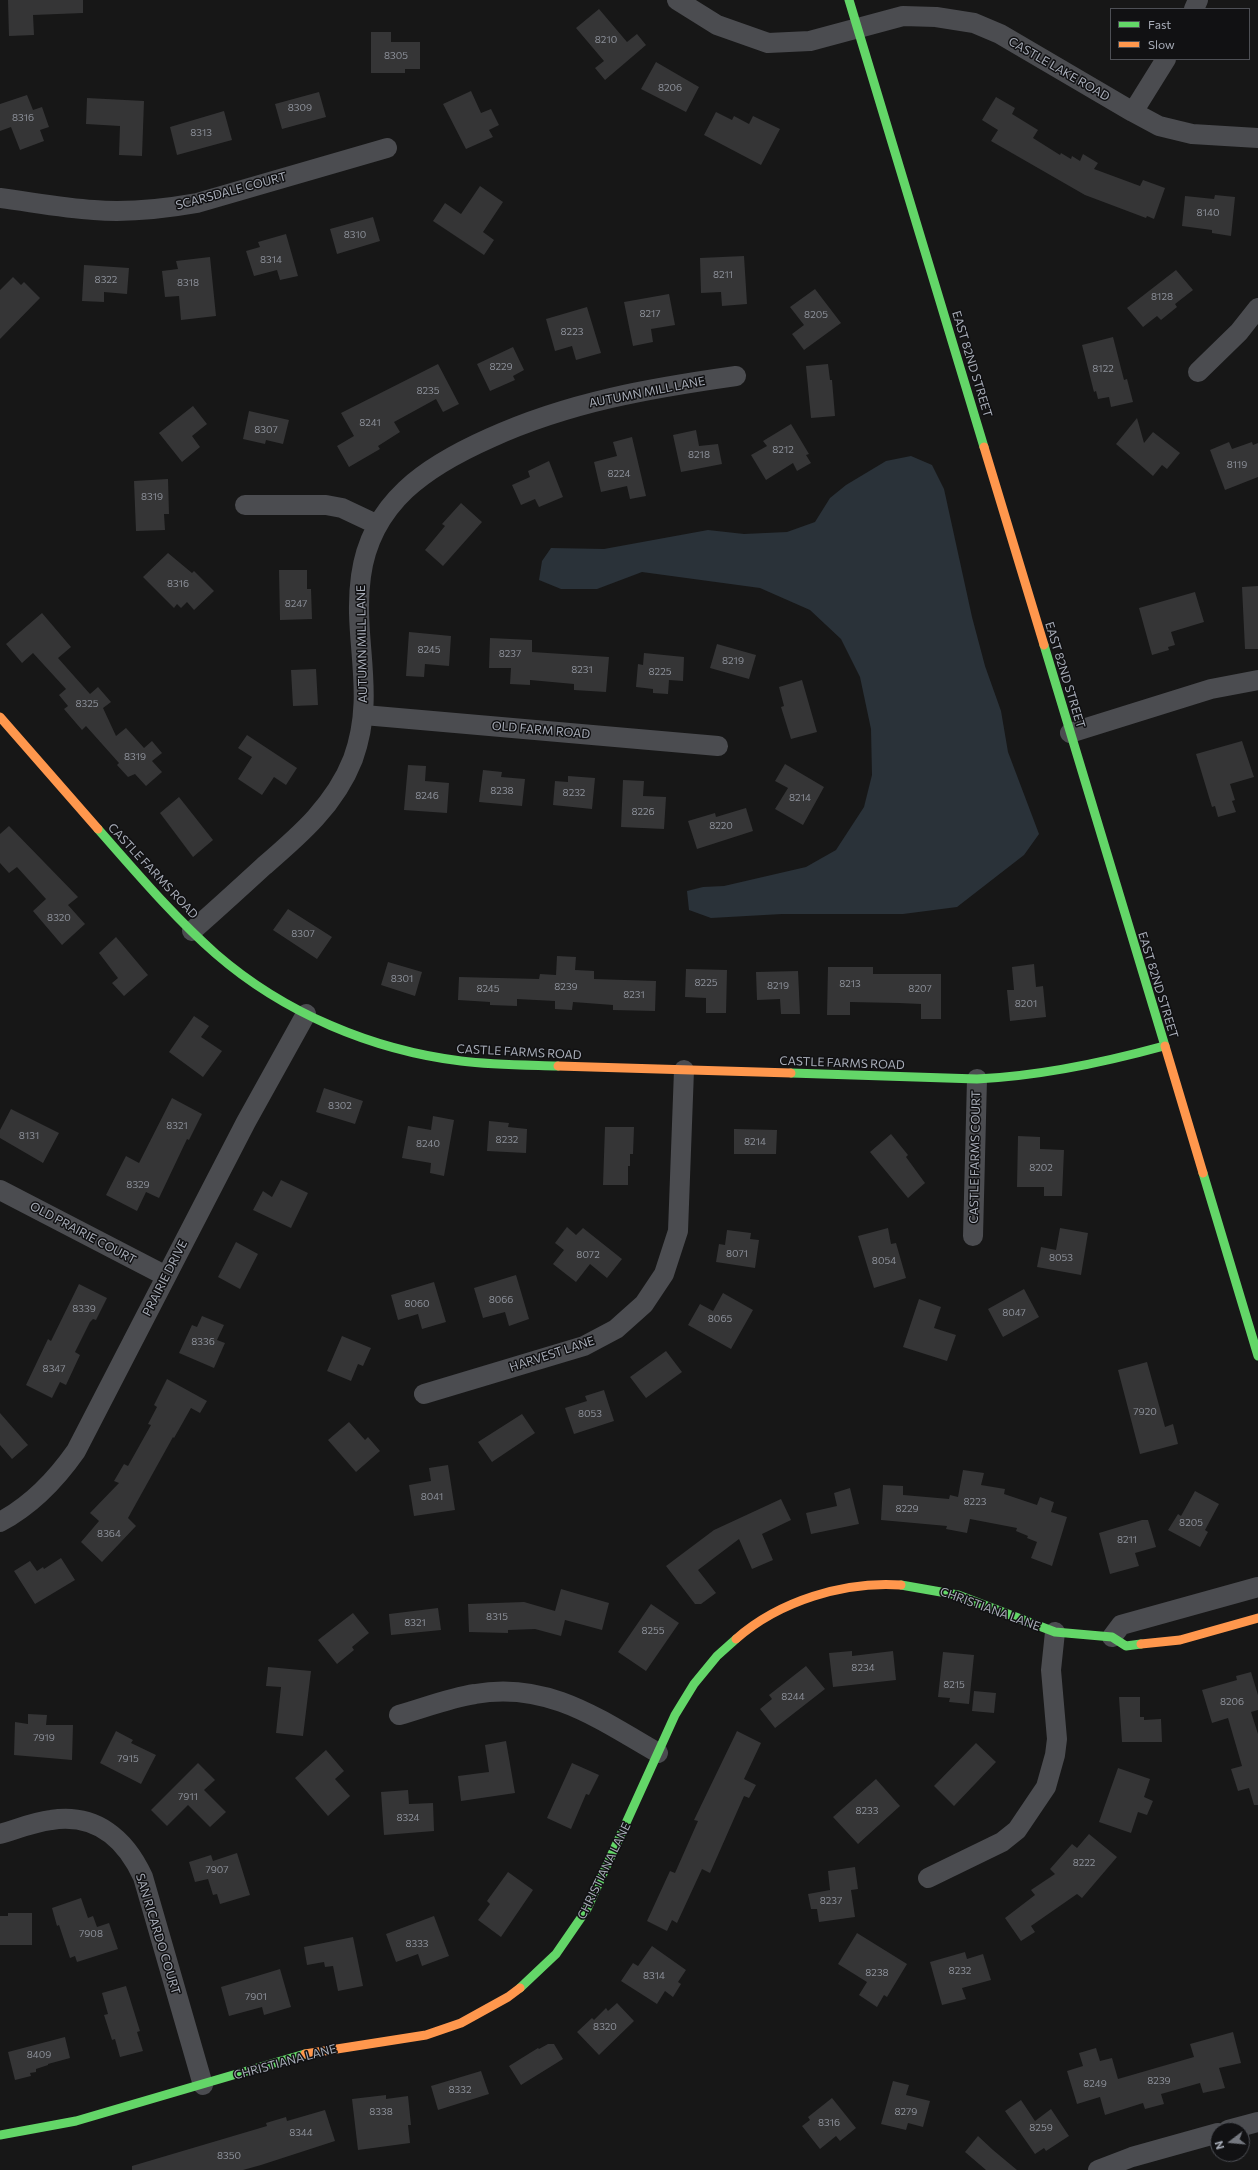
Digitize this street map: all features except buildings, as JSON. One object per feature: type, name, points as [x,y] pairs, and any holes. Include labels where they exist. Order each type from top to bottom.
[{"type":"street","name":"CASTLE LAKE ROAD","points":[[677,0],[717,25],[768,43],[810,41],[894,17],[916,15],[974,23],[1000,34],[1159,126],[1179,132],[1258,138]]},
{"type":"street","name":"EAST 82ND STREET","points":[[849,0],[1258,1356]]},
{"type":"street","points":[[1133,112],[1165,60]]},
{"type":"street","name":"SCARSDALE COURT","points":[[0,198],[94,210],[142,210],[169,208],[197,203],[387,148]]},
{"type":"street","points":[[1198,372],[1239,332],[1258,308]]},
{"type":"street","name":"AUTUMN MILL LANE","points":[[192,931],[322,813],[337,791],[353,759],[364,715],[365,687],[359,599],[360,582],[368,549],[378,525],[392,504],[423,474],[462,451],[504,432],[555,412],[607,398],[653,388],[736,376]]},
{"type":"street","points":[[245,505],[326,505],[342,508],[378,525]]},
{"type":"street","points":[[1070,733],[1211,689],[1258,680]]},
{"type":"street","name":"OLD FARM ROAD","points":[[364,715],[718,746]]},
{"type":"street","name":"CASTLE FARMS ROAD","points":[[0,717],[174,916],[250,980],[306,1014],[373,1042],[441,1059],[493,1064],[976,1079],[1023,1077],[1060,1072],[1164,1046]]},
{"type":"street","name":"PRAIRIE DRIVE","points":[[0,1522],[21,1510],[42,1493],[76,1451],[246,1122],[306,1014]]},
{"type":"street","name":"HARVEST LANE","points":[[424,1394],[584,1346],[616,1329],[644,1304],[666,1270],[678,1231],[684,1070]]},
{"type":"street","name":"CASTLE FARMS COURT","points":[[973,1236],[976,1079]]},
{"type":"street","name":"OLD PRAIRIE COURT","points":[[0,1190],[166,1276]]},
{"type":"street","name":"CHRISTIANA LANE","points":[[0,2135],[76,2121],[304,2054],[426,2035],[461,2023],[489,2009],[513,1993],[544,1967],[578,1924],[587,1908],[684,1699],[717,1656],[756,1624],[786,1607],[815,1595],[868,1585],[905,1585],[932,1589],[966,1598],[1054,1632],[1112,1637],[1126,1646],[1171,1642],[1258,1618]]},
{"type":"street","points":[[1112,1637],[1121,1625],[1258,1587]]},
{"type":"street","points":[[928,1878],[1002,1842],[1017,1830],[1046,1787],[1055,1755],[1056,1738],[1052,1682],[1054,1632]]},
{"type":"street","points":[[399,1716],[475,1694],[502,1691],[534,1694],[574,1705],[658,1753]]},
{"type":"street","name":"SAN RICARDO COURT","points":[[0,1834],[42,1821],[69,1819],[87,1822],[104,1829],[125,1846],[143,1877],[203,2084]]},
{"type":"street","points":[[1098,2170],[1132,2157],[1210,2135]]},
{"type":"shaded area","points":[[911,456],[932,465],[944,489],[972,617],[985,666],[1001,711],[1008,752],[1039,834],[1024,855],[957,907],[903,914],[782,914],[711,918],[689,910],[687,891],[703,887],[724,886],[806,867],[836,850],[864,807],[872,775],[871,729],[860,677],[841,639],[810,610],[760,588],[642,572],[597,589],[561,589],[539,580],[542,561],[551,548],[604,549],[708,530],[744,534],[787,532],[815,522],[830,498],[846,485],[886,461]]},
{"type":"traffic: fast","points":[[849,0],[984,447]]},
{"type":"traffic: fast","points":[[1044,645],[1165,1046]]},
{"type":"traffic: fast","points":[[98,829],[170,909],[216,954],[242,975],[270,994],[300,1011],[331,1026],[362,1038],[428,1056],[461,1061],[510,1065],[558,1066]]},
{"type":"traffic: fast","points":[[791,1073],[977,1079],[1024,1075],[1071,1068],[1164,1046]]},
{"type":"traffic: fast","points":[[1203,1173],[1258,1356]]},
{"type":"traffic: fast","points":[[901,1585],[958,1595],[1055,1632],[1112,1637],[1126,1646],[1141,1644]]},
{"type":"traffic: fast","points":[[520,1988],[556,1954],[587,1909],[675,1715],[694,1684],[717,1656],[736,1639]]},
{"type":"traffic: fast","points":[[0,2135],[76,2121],[305,2054]]},
{"type":"traffic: slow","points":[[984,447],[1044,645]]},
{"type":"traffic: slow","points":[[0,717],[98,829]]},
{"type":"traffic: slow","points":[[1165,1046],[1203,1173]]},
{"type":"traffic: slow","points":[[558,1066],[791,1073]]},
{"type":"traffic: slow","points":[[736,1639],[772,1614],[813,1596],[857,1586],[901,1585]]},
{"type":"traffic: slow","points":[[1141,1644],[1180,1640],[1258,1618]]},
{"type":"traffic: slow","points":[[305,2054],[426,2035],[461,2023],[508,1997],[520,1988]]}]
